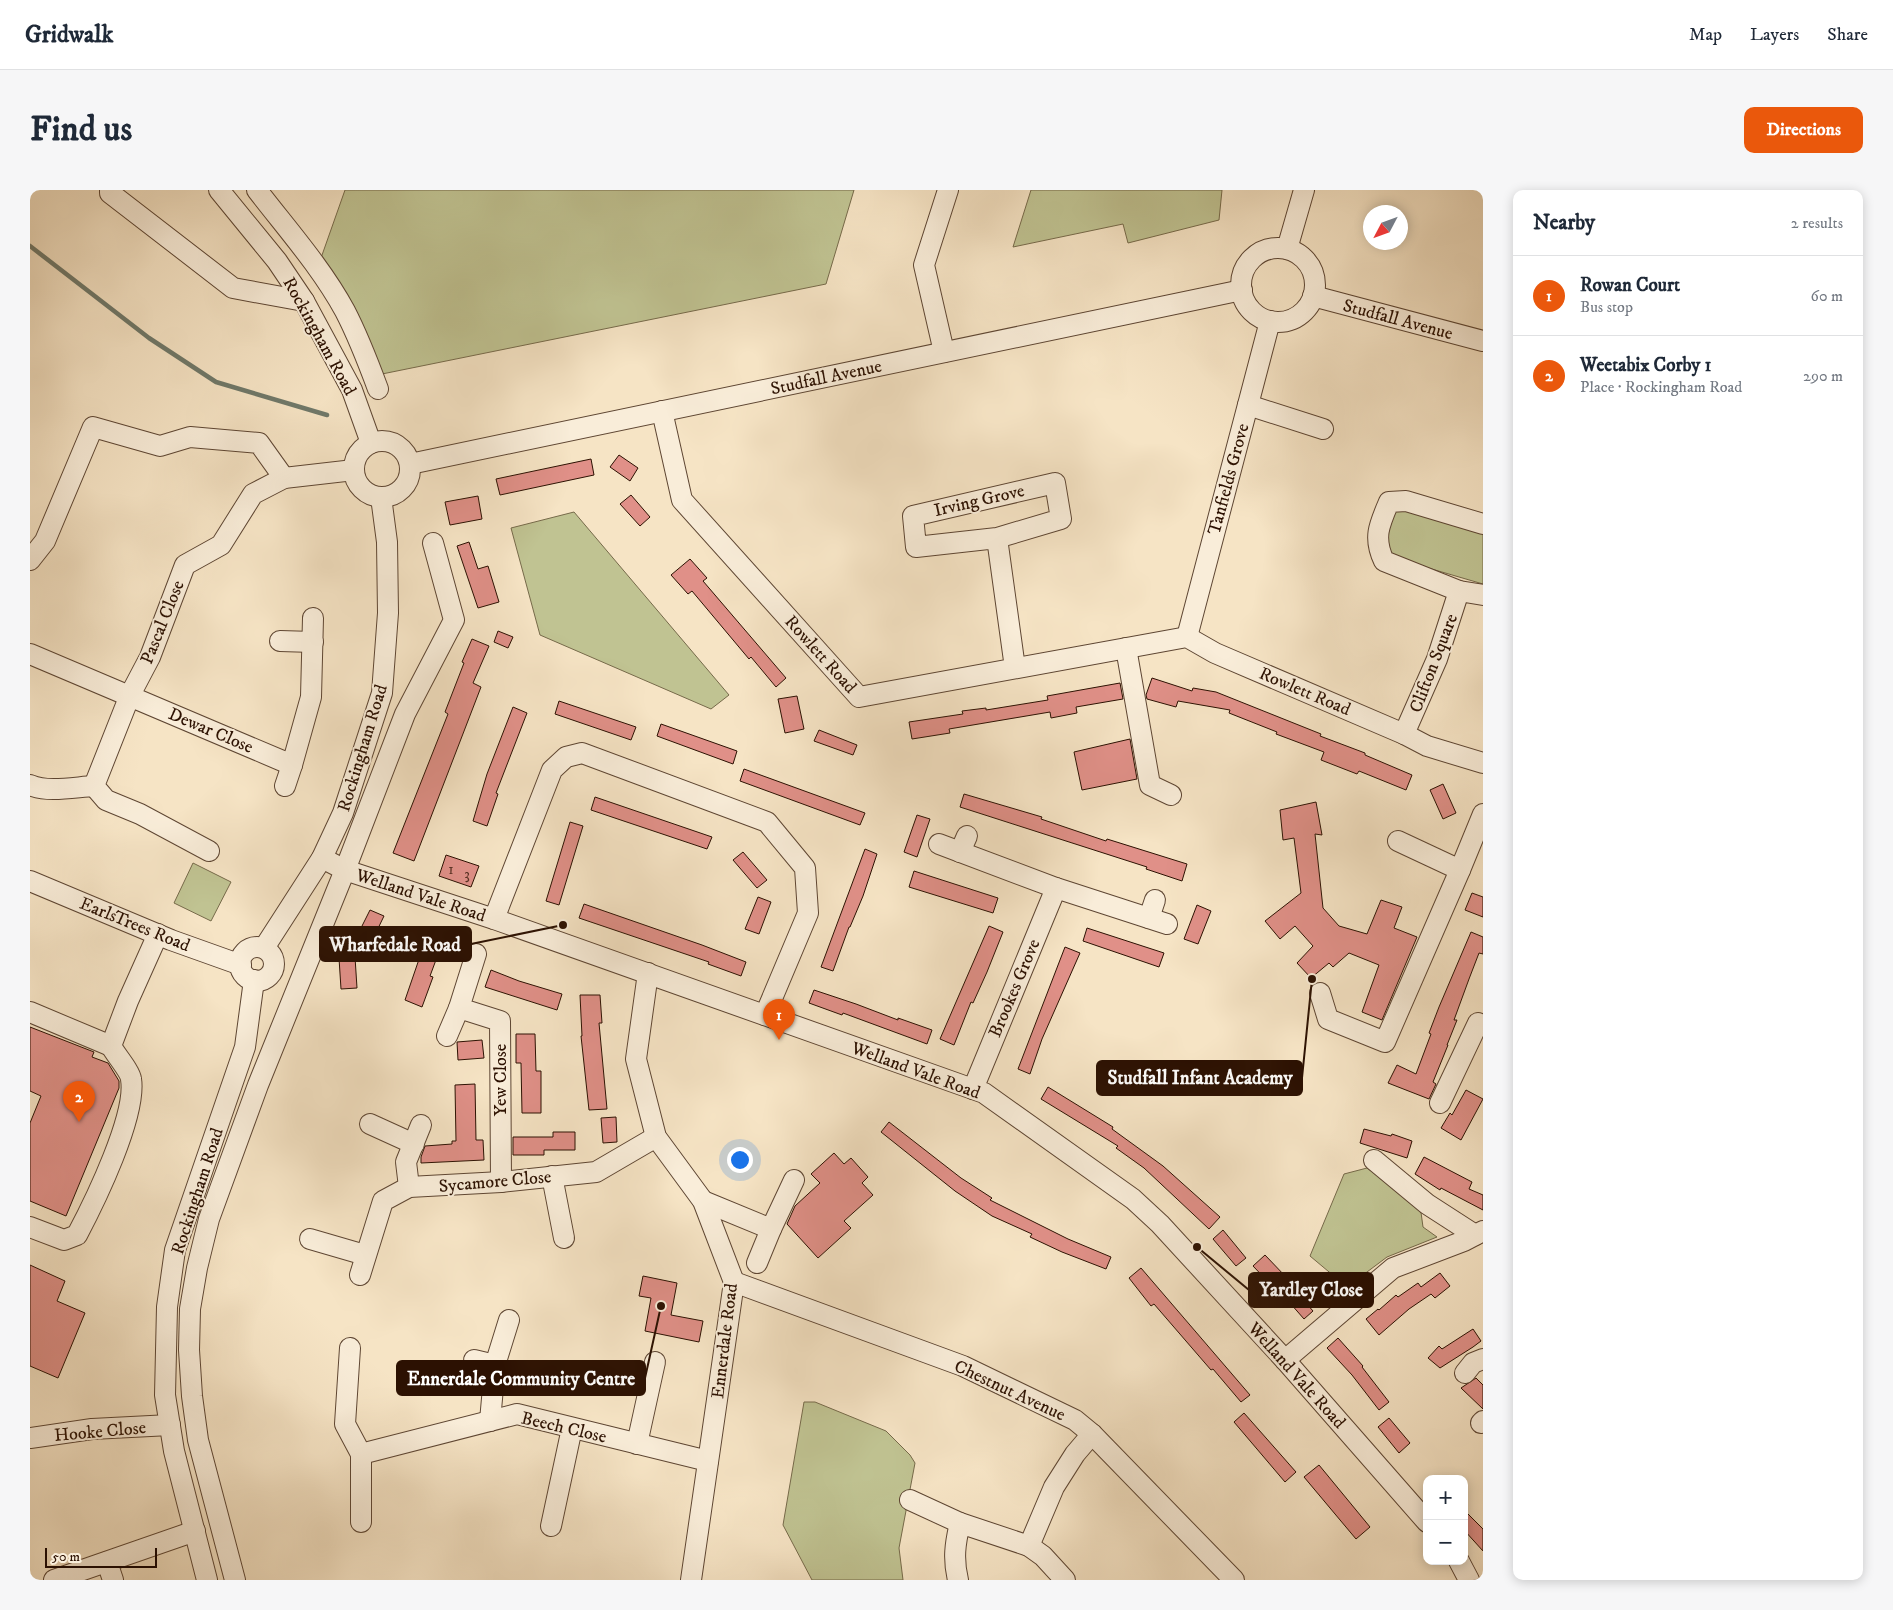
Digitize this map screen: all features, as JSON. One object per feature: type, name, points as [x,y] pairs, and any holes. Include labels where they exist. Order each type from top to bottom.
[{"type":"street","points":[[110,190],[110,193],[233,288],[304,301]]},
{"type":"street","name":"Rockingham Road","points":[[219,190],[277,262],[304,301],[352,390],[370,443]]},
{"type":"street","points":[[257,190],[302,247],[344,310],[361,344],[378,389]]},
{"type":"street","points":[[944,352],[924,265],[948,190]]},
{"type":"street","points":[[1288,249],[1304,190]]},
{"type":"street","points":[[1275,248],[1288,249],[1298,254],[1307,262],[1313,272],[1314,296],[1309,306],[1301,314],[1286,321],[1270,321],[1259,317],[1251,310],[1242,290],[1242,278],[1246,267],[1254,257],[1264,251],[1275,248]]},
{"type":"street","name":"Studfall Avenue","points":[[410,464],[1242,290]]},
{"type":"street","name":"Studfall Avenue","points":[[1314,296],[1483,341]]},
{"type":"street","name":"Tanfields Grove","points":[[1187,637],[1270,321]]},
{"type":"street","points":[[1248,405],[1323,429]]},
{"type":"street","name":"Rowlett Road","points":[[662,411],[682,500],[859,697],[1187,637],[1215,653],[1404,734],[1427,746],[1483,763]]},
{"type":"street","points":[[30,560],[45,541],[93,427],[160,446],[190,437],[259,443],[284,478]]},
{"type":"street","points":[[380,440],[390,441],[405,453],[410,464],[410,474],[407,483],[392,495],[381,497],[371,495],[357,482],[354,470],[355,460],[360,452],[370,443],[380,440]]},
{"type":"street","name":"Pascal Close","points":[[94,786],[130,695],[150,657],[185,565],[221,545],[253,494],[284,478],[354,470]]},
{"type":"street","name":"Irving Grove","points":[[1055,483],[1061,519],[997,538],[916,547],[913,516],[1055,483]]},
{"type":"street","name":"Rockingham Road","points":[[264,948],[322,858],[343,813],[382,693],[388,613],[386,542],[381,497]]},
{"type":"street","name":"Clifton Square","points":[[1483,524],[1406,501],[1389,502],[1380,523],[1377,548],[1384,561],[1460,591],[1483,595]]},
{"type":"street","points":[[997,538],[1015,668]]},
{"type":"street","points":[[235,1580],[198,1440],[191,1387],[189,1350],[190,1309],[197,1268],[209,1218],[258,1085],[346,870],[405,714],[454,620],[433,542]]},
{"type":"street","name":"Clifton Square","points":[[1404,734],[1437,659],[1460,591]]},
{"type":"street","points":[[284,786],[292,766],[311,697],[313,618]]},
{"type":"street","points":[[280,641],[313,642]]},
{"type":"street","points":[[1126,648],[1150,785],[1171,795]]},
{"type":"street","name":"Dewar Close","points":[[30,654],[130,695],[292,766]]},
{"type":"street","points":[[494,919],[552,770],[566,757],[582,752],[767,822],[805,868],[808,913],[765,1015]]},
{"type":"street","points":[[30,785],[58,788],[94,786],[106,800],[140,814],[209,851]]},
{"type":"street","points":[[1320,993],[1328,1019],[1385,1042],[1483,814]]},
{"type":"street","points":[[1398,841],[1460,870]]},
{"type":"street","points":[[939,844],[963,844],[1056,888],[1157,914]]},
{"type":"street","name":"Welland Vale Road","points":[[322,858],[346,870],[494,919],[984,1093],[1133,1199],[1160,1224],[1285,1360],[1425,1520]]},
{"type":"street","name":"EarlsTrees Road","points":[[30,881],[158,934],[240,965]]},
{"type":"street","name":"Brookes Grove","points":[[972,1089],[1056,888]]},
{"type":"street","points":[[111,1046],[128,1001],[158,934]]},
{"type":"street","points":[[254,947],[264,948],[274,961],[273,970],[266,979],[254,980],[244,974],[240,965],[241,959],[248,949],[254,947]]},
{"type":"street","points":[[447,1036],[459,1008],[476,954]]},
{"type":"street","name":"Ennerdale Road","points":[[648,973],[636,1060],[656,1137],[703,1201],[734,1282],[691,1580]]},
{"type":"street","name":"Rockingham Road","points":[[207,1580],[174,1451],[165,1395],[167,1307],[175,1250],[245,1047],[254,980]]},
{"type":"street","name":"Yew Close","points":[[459,1008],[500,1021],[501,1182]]},
{"type":"street","points":[[30,1012],[111,1046],[131,1076],[131,1091],[118,1144],[88,1214],[77,1234],[64,1240],[30,1226]]},
{"type":"street","points":[[1440,1103],[1447,1071],[1481,1020]]},
{"type":"street","points":[[370,1124],[414,1144]]},
{"type":"street","points":[[409,1187],[406,1162],[421,1125]]},
{"type":"street","name":"Sycamore Close","points":[[360,1275],[383,1201],[409,1187],[501,1182],[596,1172],[656,1137]]},
{"type":"street","points":[[1374,1160],[1427,1204],[1479,1233]]},
{"type":"street","points":[[552,1176],[564,1238]]},
{"type":"street","points":[[757,1263],[794,1180]]},
{"type":"street","points":[[703,1201],[771,1229]]},
{"type":"street","points":[[1285,1360],[1393,1268],[1479,1233]]},
{"type":"street","points":[[310,1239],[366,1255]]},
{"type":"street","name":"Chestnut Avenue","points":[[734,1282],[963,1366],[1075,1420],[1092,1434],[1234,1580]]},
{"type":"street","points":[[490,1421],[495,1365],[509,1320]]},
{"type":"street","points":[[344,1357],[345,1424],[362,1454],[361,1522]]},
{"type":"street","points":[[1465,1373],[1472,1363],[1483,1359]]},
{"type":"street","points":[[474,1360],[495,1365]]},
{"type":"street","points":[[637,1444],[655,1362]]},
{"type":"street","name":"Beech Close","points":[[362,1454],[517,1414],[708,1461]]},
{"type":"street","name":"Hooke Close","points":[[30,1438],[92,1429],[170,1425]]},
{"type":"street","points":[[551,1526],[572,1428]]},
{"type":"street","points":[[1029,1546],[1054,1487],[1075,1454],[1092,1434]]},
{"type":"street","points":[[910,1500],[960,1523],[1029,1546],[1043,1556],[1065,1580]]},
{"type":"street","points":[[958,1580],[954,1563],[960,1523]]},
{"type":"street","points":[[54,1580],[110,1571],[195,1531]]},
{"type":"street","points":[[1461,1565],[1469,1580]]},
{"type":"green space","points":[[345,190],[854,190],[826,284],[382,374],[321,258]]},
{"type":"green space","points":[[1031,190],[1222,190],[1219,220],[1128,243],[1123,224],[1013,247]]},
{"type":"green space","points":[[1400,508],[1483,529],[1483,584],[1394,558],[1385,548],[1391,514]]},
{"type":"green space","points":[[574,512],[729,695],[711,709],[540,635],[511,528]]},
{"type":"green space","points":[[193,863],[231,882],[211,921],[174,903]]},
{"type":"green space","points":[[1367,1168],[1420,1205],[1423,1227],[1437,1237],[1387,1257],[1347,1287],[1310,1256],[1344,1174]]},
{"type":"green space","points":[[804,1402],[815,1402],[886,1431],[910,1455],[915,1463],[899,1548],[903,1580],[812,1580],[783,1525]]},
{"type":"building","points":[[619,455],[638,468],[630,481],[610,467]]},
{"type":"building","points":[[591,459],[594,475],[500,495],[496,479]]},
{"type":"building","points":[[631,495],[650,517],[640,526],[620,504]]},
{"type":"building","points":[[478,496],[482,519],[450,525],[445,502]]},
{"type":"building","points":[[469,542],[478,569],[488,566],[499,602],[478,608],[457,546]]},
{"type":"building","points":[[690,559],[707,578],[703,581],[786,678],[776,687],[751,657],[749,659],[692,591],[688,594],[671,575]]},
{"type":"building","points":[[498,631],[513,637],[508,648],[494,642]]},
{"type":"building","points":[[472,639],[489,646],[473,683],[481,687],[414,861],[393,853],[448,714],[445,712]]},
{"type":"building","points":[[1152,678],[1192,691],[1193,688],[1216,692],[1365,753],[1365,755],[1412,775],[1406,790],[1359,771],[1357,774],[1321,760],[1324,752],[1276,734],[1277,732],[1229,713],[1230,710],[1178,701],[1176,707],[1147,699],[1146,695]]},
{"type":"building","points":[[1120,683],[1123,699],[1076,707],[1077,713],[1051,718],[1050,712],[949,729],[950,733],[912,739],[909,722],[963,714],[962,711],[986,708],[986,710],[1048,700],[1047,696]]},
{"type":"building","points":[[797,696],[804,729],[785,733],[778,699]]},
{"type":"building","points":[[559,701],[636,727],[631,740],[555,714]]},
{"type":"building","points":[[513,707],[527,713],[496,793],[498,794],[487,826],[473,821],[487,774]]},
{"type":"building","points":[[661,724],[737,751],[733,764],[657,736]]},
{"type":"building","points":[[819,730],[857,745],[853,755],[814,741]]},
{"type":"building","points":[[1130,739],[1137,779],[1082,790],[1074,752]]},
{"type":"building","points":[[744,769],[865,813],[860,825],[740,781]]},
{"type":"building","points":[[1443,784],[1456,813],[1443,819],[1430,790]]},
{"type":"building","points":[[964,794],[1042,817],[1041,819],[1106,841],[1107,839],[1187,864],[1182,881],[1146,869],[1147,867],[960,807]]},
{"type":"building","points":[[595,797],[712,837],[707,849],[591,810]]},
{"type":"building","points":[[1316,802],[1322,835],[1315,834],[1323,908],[1339,926],[1367,934],[1381,900],[1402,907],[1394,928],[1417,937],[1382,1020],[1362,1012],[1379,965],[1349,953],[1333,967],[1329,963],[1311,978],[1297,963],[1313,946],[1295,926],[1280,939],[1265,921],[1301,893],[1294,838],[1283,840],[1280,810]]},
{"type":"building","points":[[917,815],[930,819],[917,857],[904,852]]},
{"type":"building","points":[[570,822],[583,826],[559,905],[546,901]]},
{"type":"building","points":[[865,849],[877,854],[863,896],[833,971],[821,967]]},
{"type":"building","points":[[743,852],[767,880],[757,888],[733,860]]},
{"type":"building","points":[[446,855],[479,866],[471,887],[439,876]]},
{"type":"building","points":[[914,871],[998,898],[993,913],[909,887]]},
{"type":"building","points":[[1472,893],[1483,897],[1483,917],[1465,910]]},
{"type":"building","points":[[758,897],[771,902],[759,934],[745,929]]},
{"type":"building","points":[[584,904],[746,962],[741,976],[708,964],[709,962],[579,918]]},
{"type":"building","points":[[1197,905],[1211,911],[1198,944],[1184,939]]},
{"type":"building","points":[[370,910],[384,916],[370,945],[356,938]]},
{"type":"building","points":[[989,926],[1003,932],[973,1003],[971,1002],[954,1045],[940,1039]]},
{"type":"building","points":[[1087,928],[1164,953],[1159,967],[1083,941]]},
{"type":"building","points":[[1471,932],[1483,937],[1483,954],[1479,953],[1469,979],[1454,1020],[1457,1020],[1433,1082],[1436,1084],[1429,1099],[1388,1083],[1397,1065],[1416,1074],[1439,1007]]},
{"type":"building","points":[[427,936],[443,941],[430,976],[433,977],[422,1007],[405,1000]]},
{"type":"building","points":[[1065,947],[1080,953],[1042,1039],[1030,1074],[1018,1069]]},
{"type":"building","points":[[355,957],[357,988],[341,989],[339,958]]},
{"type":"building","points":[[491,970],[562,994],[557,1010],[485,987]]},
{"type":"building","points":[[814,990],[932,1030],[927,1044],[843,1013],[842,1015],[809,1003]]},
{"type":"building","points":[[580,995],[600,995],[602,1023],[599,1023],[607,1109],[589,1110],[581,1036]]},
{"type":"building","points":[[30,1027],[94,1052],[92,1057],[108,1063],[119,1081],[119,1088],[66,1216],[30,1201],[30,1123],[41,1096],[30,1091]]},
{"type":"building","points":[[516,1034],[535,1034],[536,1071],[541,1071],[541,1113],[522,1113],[521,1063],[516,1063]]},
{"type":"building","points":[[482,1040],[484,1058],[458,1060],[457,1042]]},
{"type":"building","points":[[475,1084],[476,1140],[483,1140],[484,1160],[421,1163],[425,1146],[452,1144],[452,1141],[456,1141],[455,1085]]},
{"type":"building","points":[[1048,1087],[1113,1127],[1112,1129],[1163,1166],[1220,1217],[1209,1229],[1144,1168],[1116,1148],[1118,1146],[1041,1099]]},
{"type":"building","points":[[1466,1090],[1483,1099],[1461,1140],[1441,1128],[1450,1113],[1452,1115]]},
{"type":"building","points":[[616,1117],[617,1142],[603,1143],[601,1118]]},
{"type":"building","points":[[889,1122],[961,1178],[992,1198],[990,1200],[1068,1239],[1111,1257],[1106,1269],[1030,1237],[1032,1234],[992,1216],[955,1191],[881,1132]]},
{"type":"building","points":[[1364,1129],[1391,1136],[1392,1134],[1412,1141],[1407,1158],[1360,1143]]},
{"type":"building","points":[[553,1132],[575,1132],[575,1150],[544,1150],[544,1155],[513,1155],[513,1137],[553,1137]]},
{"type":"building","points":[[834,1153],[844,1164],[851,1158],[868,1177],[862,1183],[873,1195],[844,1221],[851,1228],[818,1258],[787,1224],[795,1206],[820,1183],[811,1174]]},
{"type":"building","points":[[1424,1157],[1472,1182],[1469,1189],[1483,1195],[1483,1210],[1441,1188],[1440,1190],[1415,1174]]},
{"type":"building","points":[[1223,1230],[1246,1258],[1236,1266],[1213,1239]]},
{"type":"building","points":[[1265,1255],[1286,1277],[1285,1279],[1313,1311],[1304,1319],[1276,1287],[1275,1289],[1253,1266]]},
{"type":"building","points":[[30,1265],[65,1281],[57,1301],[85,1313],[58,1378],[30,1366]]},
{"type":"building","points":[[1141,1268],[1250,1395],[1241,1402],[1154,1304],[1151,1306],[1129,1278]]},
{"type":"building","points":[[1440,1273],[1450,1286],[1435,1298],[1431,1294],[1409,1309],[1379,1335],[1366,1319],[1396,1295],[1398,1297],[1418,1283],[1421,1287]]},
{"type":"building","points":[[643,1276],[677,1283],[671,1315],[703,1321],[699,1342],[645,1331],[651,1298],[639,1296]]},
{"type":"building","points":[[1473,1329],[1481,1341],[1473,1347],[1440,1368],[1428,1358],[1439,1346],[1442,1349]]},
{"type":"building","points":[[1338,1338],[1363,1366],[1389,1402],[1379,1410],[1352,1375],[1327,1348]]},
{"type":"building","points":[[1476,1378],[1483,1385],[1483,1409],[1461,1388]]},
{"type":"building","points":[[1244,1413],[1296,1472],[1285,1482],[1234,1422]]},
{"type":"building","points":[[1389,1418],[1410,1443],[1399,1453],[1378,1427]]},
{"type":"building","points":[[1319,1465],[1370,1527],[1356,1539],[1304,1477]]},
{"type":"building","points":[[1468,1514],[1483,1529],[1483,1551],[1468,1534]]},
{"type":"waterway","points":[[30,246],[149,338],[216,382],[327,415]]},
{"type":"place","name":"Wharfedale Road","points":[[563,925]]},
{"type":"place","name":"Studfall Infant Academy","points":[[1312,979]]},
{"type":"place","name":"Rowan Court","points":[[779,1040]]},
{"type":"place","name":"Weetabix Corby 1","points":[[79,1122]]},
{"type":"place","name":"Yardley Close","points":[[1197,1247]]},
{"type":"place","name":"Ennerdale Community Centre","points":[[661,1306]]}]
